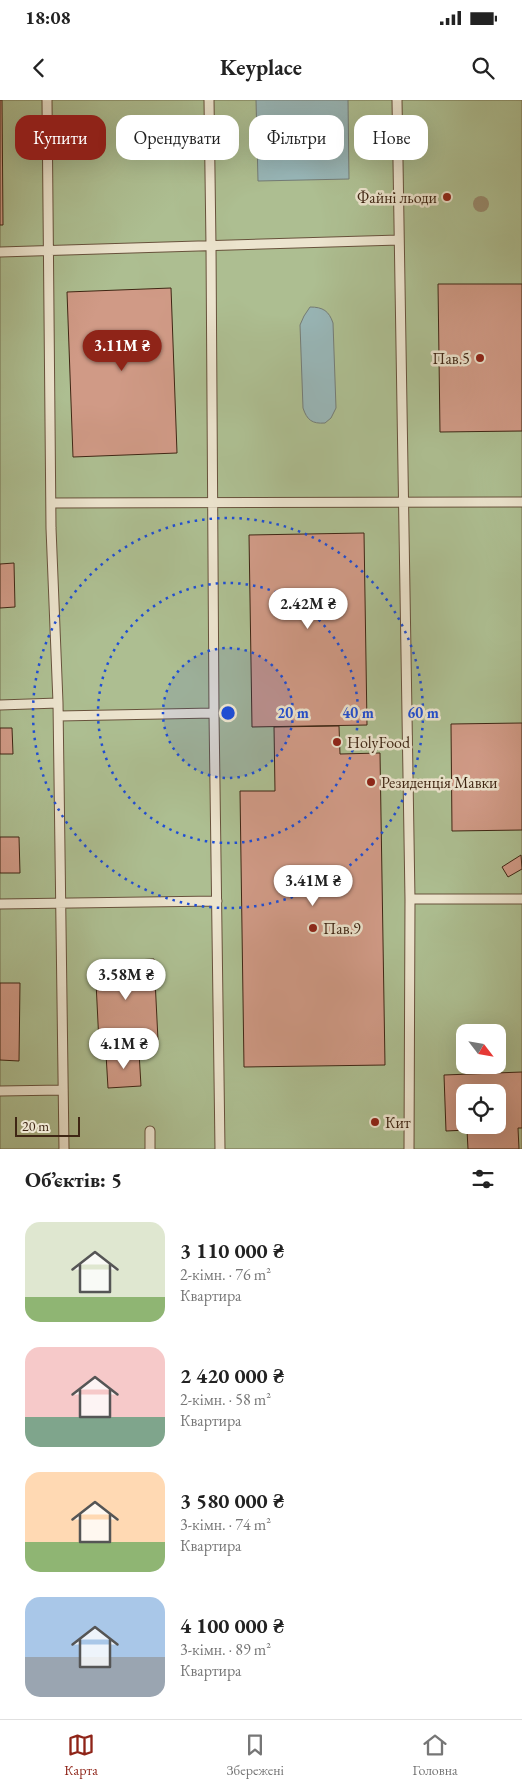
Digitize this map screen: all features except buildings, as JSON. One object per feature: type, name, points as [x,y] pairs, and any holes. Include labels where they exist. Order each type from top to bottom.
[{"type":"lane","points":[[47,100],[51,528],[58,703],[64,1149]]},
{"type":"lane","points":[[209,100],[220,1149]]},
{"type":"lane","points":[[397,100],[410,899],[409,1149]]},
{"type":"lane","points":[[0,252],[399,240]]},
{"type":"lane","points":[[52,503],[522,502]]},
{"type":"lane","points":[[0,705],[58,703]]},
{"type":"lane","points":[[58,716],[214,713]]},
{"type":"lane","points":[[410,899],[522,899]]},
{"type":"lane","points":[[0,904],[217,901]]},
{"type":"lane","points":[[0,1091],[63,1090]]},
{"type":"lane","points":[[150,1131],[150,1149]]},
{"type":"green space","points":[[0,100],[522,100],[522,1149],[0,1149]]},
{"type":"water","points":[[256,100],[348,100],[349,179],[258,181],[257,160],[344,160],[344,115],[256,115]]},
{"type":"water","points":[[310,307],[325,310],[330,315],[333,323],[336,408],[331,418],[325,423],[317,423],[311,420],[306,416],[303,408],[300,325]]},
{"type":"place","name":"Файні льоди","points":[[447,197]]},
{"type":"place","name":"Пав.5","points":[[480,358]]},
{"type":"place","name":"HolyFood","points":[[337,742]]},
{"type":"place","name":"Резиденція Мавки","points":[[371,782]]},
{"type":"place","name":"Пав.9","points":[[313,928]]},
{"type":"place","name":"Кит","points":[[375,1122]]}]
